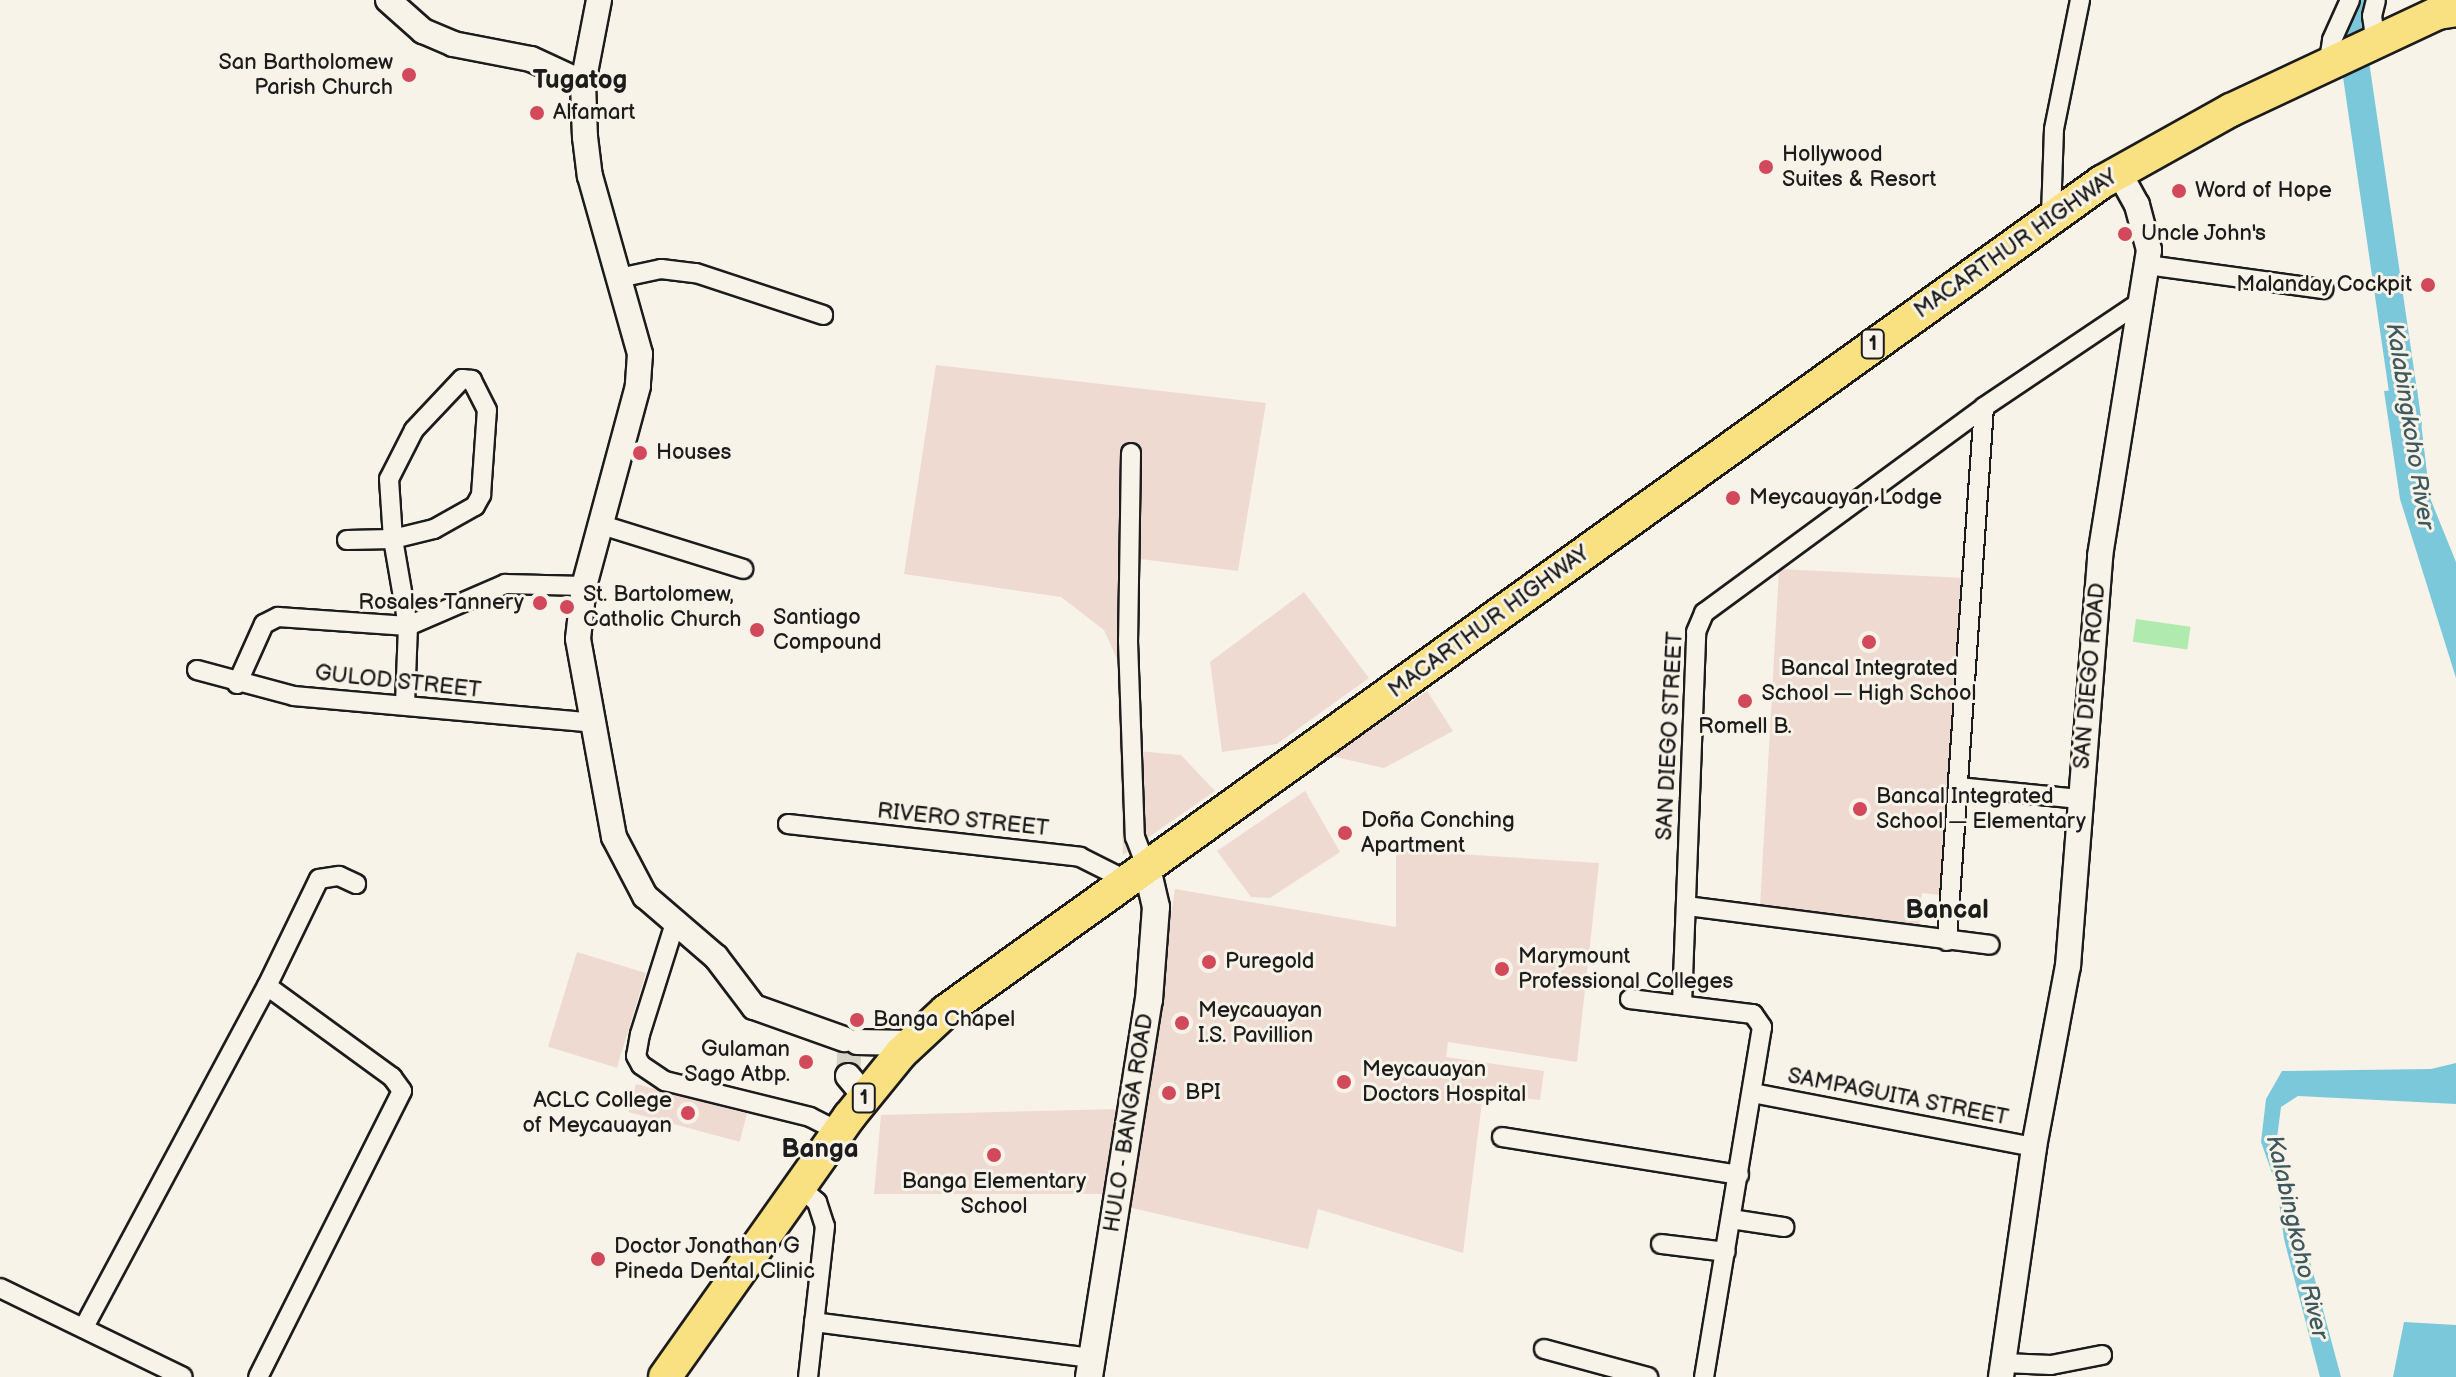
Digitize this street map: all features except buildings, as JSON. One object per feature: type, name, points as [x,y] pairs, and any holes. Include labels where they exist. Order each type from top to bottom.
[{"type":"highway","name":"MACARTHUR HIGHWAY","points":[[665,1377],[838,1131],[857,1086],[912,1043],[946,1011],[2051,215],[2118,171],[2231,110],[2448,8]]},
{"type":"main road","name":"HULO - BANGA ROAD","points":[[1090,1368],[1149,1000],[1156,907],[1137,875]]},
{"type":"street","points":[[388,0],[423,31],[453,44],[531,59],[583,83]]},
{"type":"street","points":[[599,0],[583,83],[590,176],[640,368],[584,586],[578,639],[619,854],[645,896],[716,957],[754,1007],[851,1041],[912,1043]]},
{"type":"street","points":[[2051,215],[2054,129],[2080,0]]},
{"type":"street","points":[[2350,0],[2332,40],[2353,55],[2372,16],[2376,0]]},
{"type":"street","name":"SAN DIEGO ROAD","points":[[2002,1370],[2034,1147],[2068,966],[2100,556],[2149,250],[2137,205],[2118,171]]},
{"type":"street","points":[[2147,265],[2323,289]]},
{"type":"street","points":[[619,278],[661,269],[696,273],[823,315]]},
{"type":"street","name":"SAN DIEGO STREET","points":[[1682,1004],[1696,632],[1704,613],[1984,407],[2143,300]]},
{"type":"street","points":[[347,540],[393,539],[451,524],[475,506],[481,495],[487,410],[483,394],[466,377],[414,430],[393,466],[393,539],[408,626],[405,705]]},
{"type":"street","points":[[1947,941],[1984,407]]},
{"type":"street","points":[[1131,453],[1128,641],[1137,875]]},
{"type":"street","points":[[602,525],[743,569]]},
{"type":"street","points":[[237,684],[245,658],[269,620],[408,626],[505,584],[584,586]]},
{"type":"street","name":"GULOD STREET","points":[[197,670],[237,684],[294,696],[596,723]]},
{"type":"street","points":[[1959,787],[2080,799]]},
{"type":"street","name":"RIVERO STREET","points":[[788,824],[1080,857],[1137,875]]},
{"type":"street","points":[[84,1327],[267,986],[319,879],[339,876],[356,884]]},
{"type":"street","points":[[1687,906],[1990,945]]},
{"type":"street","points":[[676,920],[640,1034],[636,1056],[641,1065],[665,1081],[810,1117],[838,1131]]},
{"type":"street","points":[[258,1377],[402,1091],[392,1077],[267,986]]},
{"type":"street","points":[[1630,999],[1682,1004],[1760,1018],[1753,1093],[1704,1377]]},
{"type":"street","name":"SAMPAGUITA STREET","points":[[1753,1093],[2034,1147]]},
{"type":"street","points":[[1502,1137],[1739,1175]]},
{"type":"street","points":[[798,1186],[817,1202],[825,1226],[808,1377]]},
{"type":"street","points":[[1731,1219],[1784,1227]]},
{"type":"street","points":[[1661,1244],[1726,1252]]},
{"type":"street","points":[[0,1288],[183,1377]]},
{"type":"street","points":[[814,1322],[1090,1368]]},
{"type":"street","points":[[1544,1349],[1648,1377]]},
{"type":"street","points":[[2002,1370],[2102,1355]]},
{"type":"shaded area","points":[[936,365],[1266,403],[1238,571],[1140,559],[1137,755],[1138,751],[1181,755],[1215,791],[1123,855],[1117,659],[1104,630],[1061,597],[904,574]]},
{"type":"shaded area","points":[[1779,569],[1965,578],[1948,896],[1922,893],[1919,927],[1760,907]]},
{"type":"shaded area","points":[[1304,592],[1369,678],[1277,744],[1222,752],[1210,662]]},
{"type":"shaded area","points":[[1427,691],[1453,731],[1384,768],[1331,756]]},
{"type":"shaded area","points":[[1305,791],[1340,852],[1270,898],[1251,897],[1217,851]]},
{"type":"shaded area","name":"Meycauayan Doctors Hospital","points":[[1396,850],[1599,863],[1577,1062],[1448,1042],[1446,1057],[1544,1071],[1540,1100],[1483,1094],[1463,1253],[1318,1209],[1308,1249],[1128,1207],[1175,889],[1396,927]]},
{"type":"shaded area","points":[[577,952],[646,973],[617,1068],[548,1047]]},
{"type":"shaded area","name":"ACLC College of Meycauayan","points":[[636,1084],[747,1114],[740,1142],[628,1112]]},
{"type":"shaded area","name":"Banga Elementary School","points":[[1118,1109],[1105,1194],[874,1194],[881,1115]]},
{"type":"green space","points":[[2136,619],[2190,627],[2187,649],[2133,642]]},
{"type":"water","points":[[2417,389],[2430,498],[2456,562],[2456,678],[2400,499],[2384,391]]},
{"type":"water","points":[[2456,1063],[2456,1104],[2298,1096],[2281,1107],[2277,1138],[2341,1377],[2320,1377],[2284,1239],[2277,1187],[2261,1142],[2266,1099],[2282,1071],[2431,1069]]},
{"type":"water","points":[[2404,1322],[2456,1325],[2456,1377],[2393,1377]]},
{"type":"waterway","name":"Kalabingkoho River","points":[[2360,0],[2349,21],[2408,424]]},
{"type":"tunnel","points":[[848,1076],[850,1042]]},
{"type":"place","name":"San Bartholomew Parish Church","points":[[409,75]]},
{"type":"place","name":"Alfamart","points":[[537,113]]},
{"type":"place","name":"Hollywood Suites & Resort","points":[[1766,167]]},
{"type":"place","name":"Word of Hope","points":[[2179,191]]},
{"type":"place","name":"Uncle John's","points":[[2125,234]]},
{"type":"place","name":"Malanday Cockpit","points":[[2428,285]]},
{"type":"place","name":"Houses","points":[[640,453]]},
{"type":"place","name":"Meycauayan Lodge","points":[[1733,498]]},
{"type":"place","name":"Rosales Tannery","points":[[540,603]]},
{"type":"place","name":"St. Bartolomew, Catholic Church","points":[[567,607]]},
{"type":"place","name":"Santiago Compound","points":[[757,630]]},
{"type":"place","name":"Bancal Integrated School — High School","points":[[1869,642]]},
{"type":"place","name":"Romell B.","points":[[1745,701]]},
{"type":"place","name":"Bancal Integrated School — Elementary","points":[[1860,809]]},
{"type":"place","name":"Doña Conching Apartment","points":[[1345,833]]},
{"type":"place","name":"Puregold","points":[[1209,962]]},
{"type":"place","name":"Marymount Professional Colleges","points":[[1502,969]]},
{"type":"place","name":"Banga Chapel","points":[[857,1020]]},
{"type":"place","name":"Meycauayan I.S. Pavillion","points":[[1182,1023]]},
{"type":"place","name":"Gulaman Sago Atbp.","points":[[806,1062]]},
{"type":"place","name":"Meycauayan Doctors Hospital","points":[[1344,1082]]},
{"type":"place","name":"BPI","points":[[1169,1093]]},
{"type":"place","name":"ACLC College of Meycauayan","points":[[688,1113]]},
{"type":"place","name":"Banga Elementary School","points":[[994,1155]]},
{"type":"place","name":"Doctor Jonathan G Pineda Dental Clinic","points":[[598,1259]]},
{"type":"district","name":"Tugatog","points":[[580,81]]},
{"type":"district","name":"Bancal","points":[[1947,911]]},
{"type":"district","name":"Banga","points":[[820,1150]]}]
